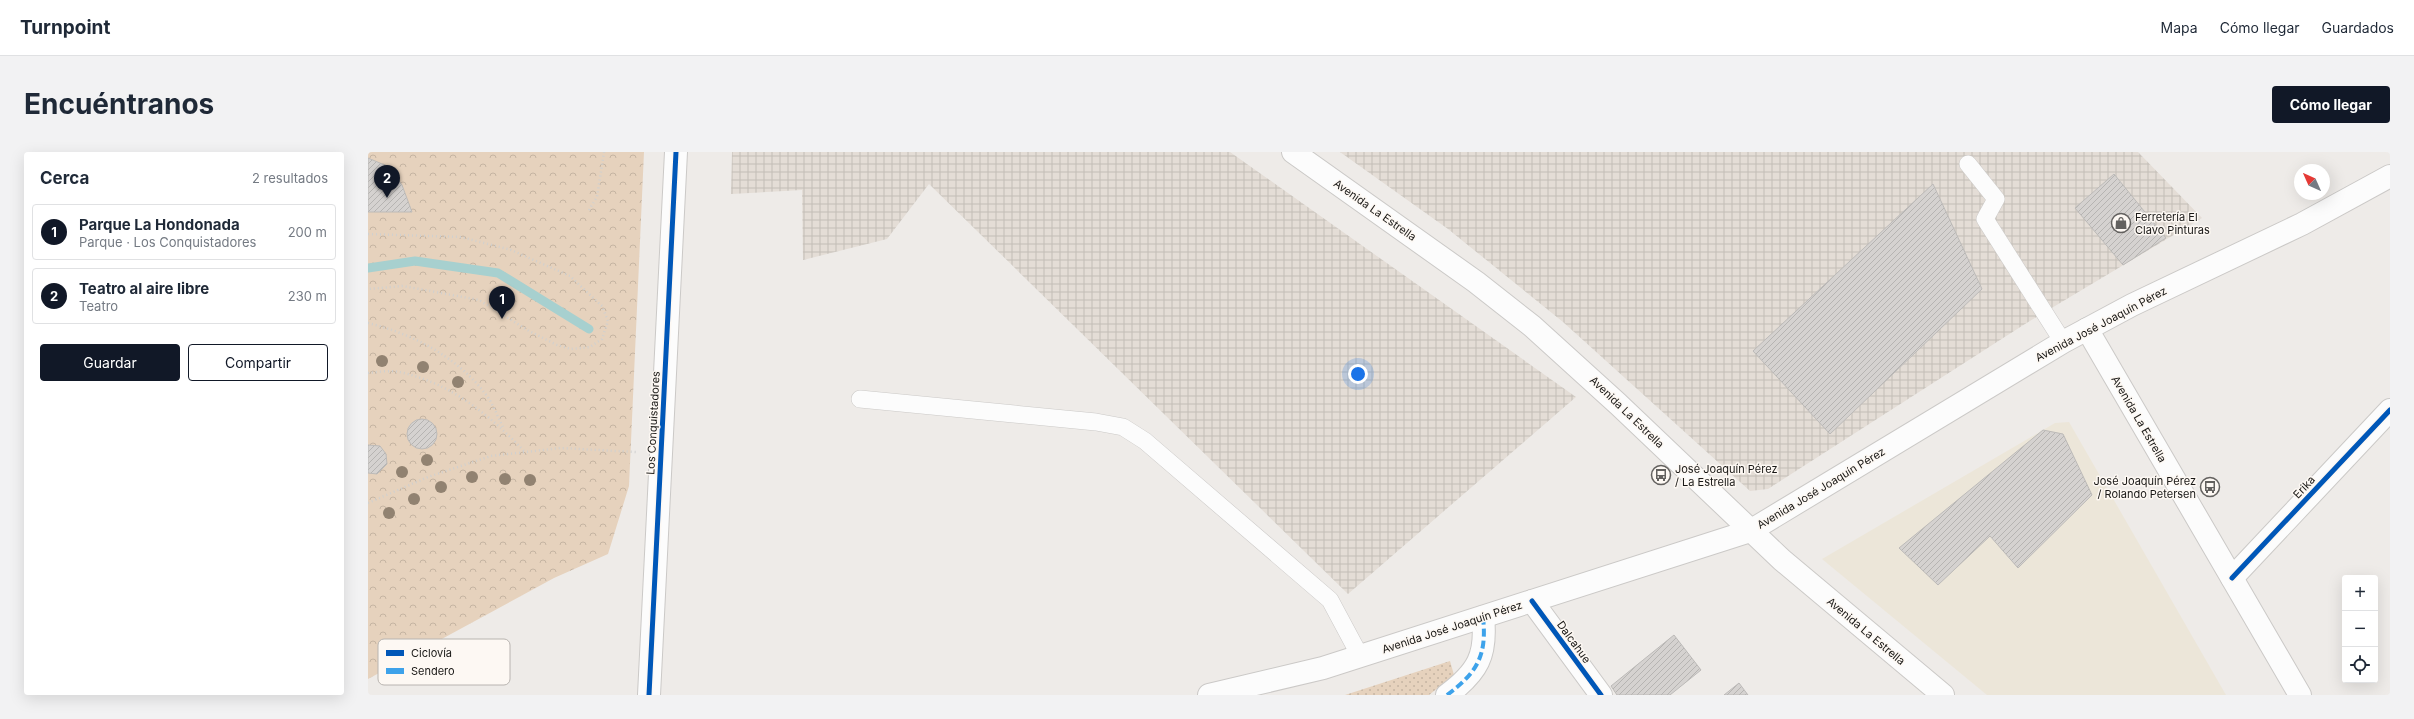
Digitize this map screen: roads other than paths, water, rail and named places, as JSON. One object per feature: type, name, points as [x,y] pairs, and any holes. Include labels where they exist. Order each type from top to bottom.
[{"type":"main road","name":"Los Conquistadores","points":[[649,695],[676,152]]},
{"type":"main road","name":"Avenida La Estrella","points":[[1293,152],[1476,282],[1532,326],[1618,404],[1750,531],[1943,695]]},
{"type":"main road","name":"Avenida José Joaquín Pérez","points":[[1209,695],[1274,681],[1360,656],[1750,531],[2063,342],[2172,286],[2302,224],[2390,176]]},
{"type":"main road","name":"Avenida La Estrella","points":[[2087,329],[2300,695]]},
{"type":"main road","name":"Erika","points":[[2232,578],[2390,410]]},
{"type":"main road","name":"Dalcahue","points":[[1532,601],[1601,695]]},
{"type":"main road","points":[[1448,695],[1464,683],[1478,664],[1483,649],[1483,617]]},
{"type":"lane","points":[[1968,164],[1996,199],[1985,219],[2063,342]]},
{"type":"lane","points":[[860,399],[1096,422],[1123,427],[1145,441],[1330,600],[1360,656]]},
{"type":"waterway","points":[[368,268],[415,261],[498,273],[589,329]]},
{"type":"place","name":"Teatro al aire libre","points":[[387,198]]},
{"type":"place","name":"Ferretería El Clavo Pinturas","points":[[2121,223]]},
{"type":"place","name":"Parque La Hondonada","points":[[502,319]]},
{"type":"place","name":"José Joaquín Pérez / La Estrella","points":[[1661,475]]},
{"type":"place","name":"José Joaquín Pérez / Rolando Petersen","points":[[2210,487]]}]
